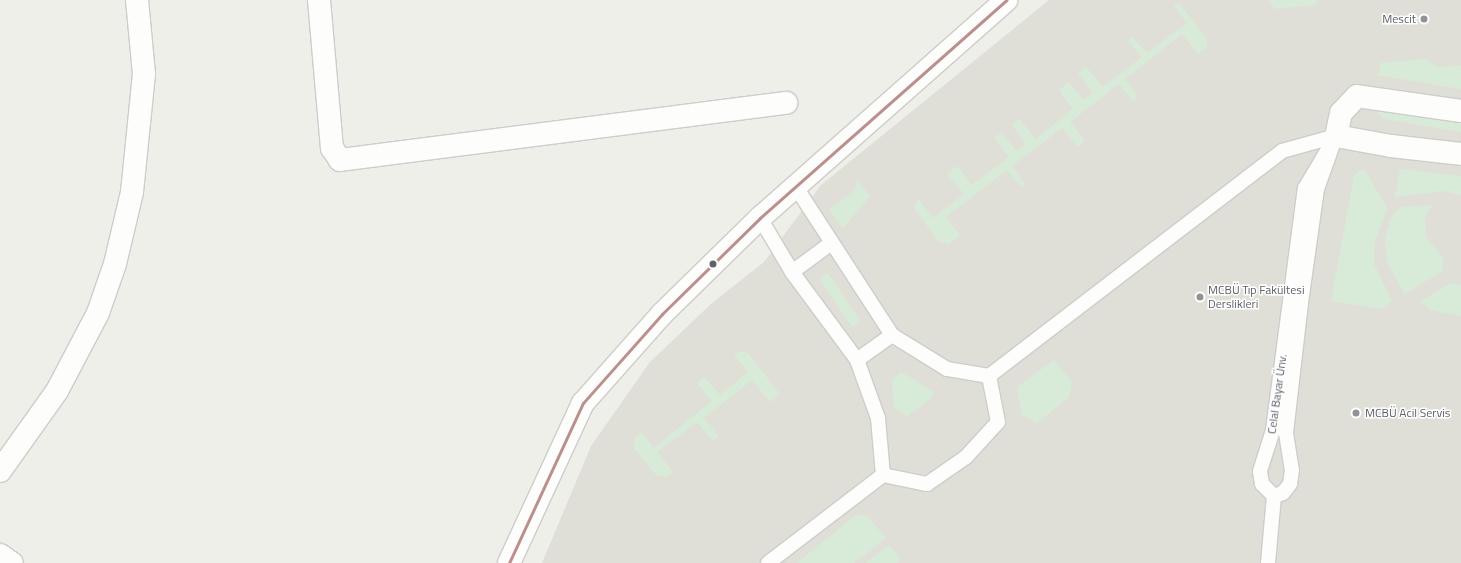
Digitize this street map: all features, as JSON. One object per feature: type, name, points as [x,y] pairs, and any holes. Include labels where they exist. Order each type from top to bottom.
[{"type":"street","points":[[0,472],[57,391],[98,313],[115,264],[132,192],[144,74],[137,0]]},
{"type":"street","points":[[319,0],[332,148],[340,160],[786,103]]},
{"type":"street","points":[[509,563],[583,403],[662,314],[760,218],[1006,0]]},
{"type":"street","name":"Celal Bayar Ünv.","points":[[1336,136],[1341,113],[1357,96],[1461,111]]},
{"type":"street","points":[[1336,136],[1391,146],[1461,154]]},
{"type":"street","points":[[0,555],[12,563]]},
{"type":"lane","points":[[796,187],[830,244],[892,335],[947,369],[989,376],[1282,151],[1336,136]]},
{"type":"lane","name":"Celal Bayar Ünv.","points":[[1336,136],[1317,189],[1303,288],[1286,433],[1292,470],[1290,484],[1282,493],[1274,496],[1262,484],[1260,471],[1274,430],[1305,188],[1336,136]]},
{"type":"lane","points":[[760,218],[792,272],[857,360],[878,418],[883,475]]},
{"type":"lane","points":[[792,272],[830,244]]},
{"type":"lane","points":[[857,360],[892,335]]},
{"type":"lane","points":[[768,563],[883,475],[926,484],[966,457],[998,422],[989,376]]},
{"type":"lane","points":[[1268,563],[1274,496]]},
{"type":"shaded area","points":[[1049,0],[1461,0],[1461,563],[542,563],[591,446],[650,362],[712,303],[764,262],[821,185]]},
{"type":"green space","points":[[1268,0],[1317,0],[1316,5],[1275,9]]},
{"type":"green space","points":[[1179,3],[1207,39],[1207,47],[1198,54],[1182,34],[1125,79],[1138,96],[1133,101],[1119,84],[1070,122],[1085,141],[1078,147],[1062,128],[1012,166],[1025,184],[1021,187],[1007,170],[946,217],[960,235],[949,244],[938,241],[914,208],[918,199],[933,218],[964,194],[947,174],[957,166],[972,185],[1009,157],[994,138],[1001,133],[1017,151],[1026,144],[1012,125],[1019,119],[1036,139],[1073,109],[1059,90],[1069,82],[1083,100],[1093,93],[1078,73],[1086,67],[1103,87],[1142,57],[1128,41],[1132,37],[1147,53],[1187,23],[1174,6]]},
{"type":"green space","points":[[1425,59],[1438,67],[1461,66],[1461,89],[1378,75],[1381,63]]},
{"type":"green space","points":[[1387,108],[1461,120],[1461,132],[1384,119],[1376,111]]},
{"type":"green space","points":[[1400,169],[1461,176],[1461,195],[1443,191],[1395,197]]},
{"type":"green space","points":[[1360,170],[1365,170],[1387,208],[1375,241],[1374,264],[1392,301],[1382,309],[1331,301],[1354,176]]},
{"type":"green space","points":[[857,180],[870,196],[843,228],[829,210],[855,190]]},
{"type":"green space","points":[[1432,205],[1425,217],[1426,237],[1444,259],[1442,271],[1405,294],[1387,262],[1385,241],[1391,218],[1400,207]]},
{"type":"green space","points":[[828,273],[860,321],[852,327],[820,279]]},
{"type":"green space","points":[[1451,283],[1461,285],[1461,316],[1430,310],[1421,301]]},
{"type":"green space","points":[[739,351],[748,353],[780,394],[770,402],[752,380],[704,418],[719,436],[713,441],[697,422],[657,452],[673,472],[667,477],[656,475],[634,448],[635,438],[641,432],[654,448],[712,401],[697,383],[704,377],[720,395],[748,372],[734,355]]},
{"type":"green space","points":[[1054,360],[1072,382],[1069,397],[1037,423],[1022,415],[1017,387]]},
{"type":"green space","points":[[901,372],[933,391],[932,397],[907,417],[894,407],[892,380]]},
{"type":"green space","points":[[856,515],[867,516],[886,538],[854,563],[797,563]]},
{"type":"green space","points":[[889,545],[901,559],[896,563],[866,563]]},
{"type":"transit line","points":[[509,563],[583,403],[662,314],[760,218],[1006,0]]},
{"type":"place","name":"Mescit","points":[[1424,19]]},
{"type":"place","name":"MCBÜ Tıp Fakültesi Derslikleri","points":[[1200,297]]},
{"type":"place","name":"MCBÜ Acil Servis","points":[[1356,413]]}]
